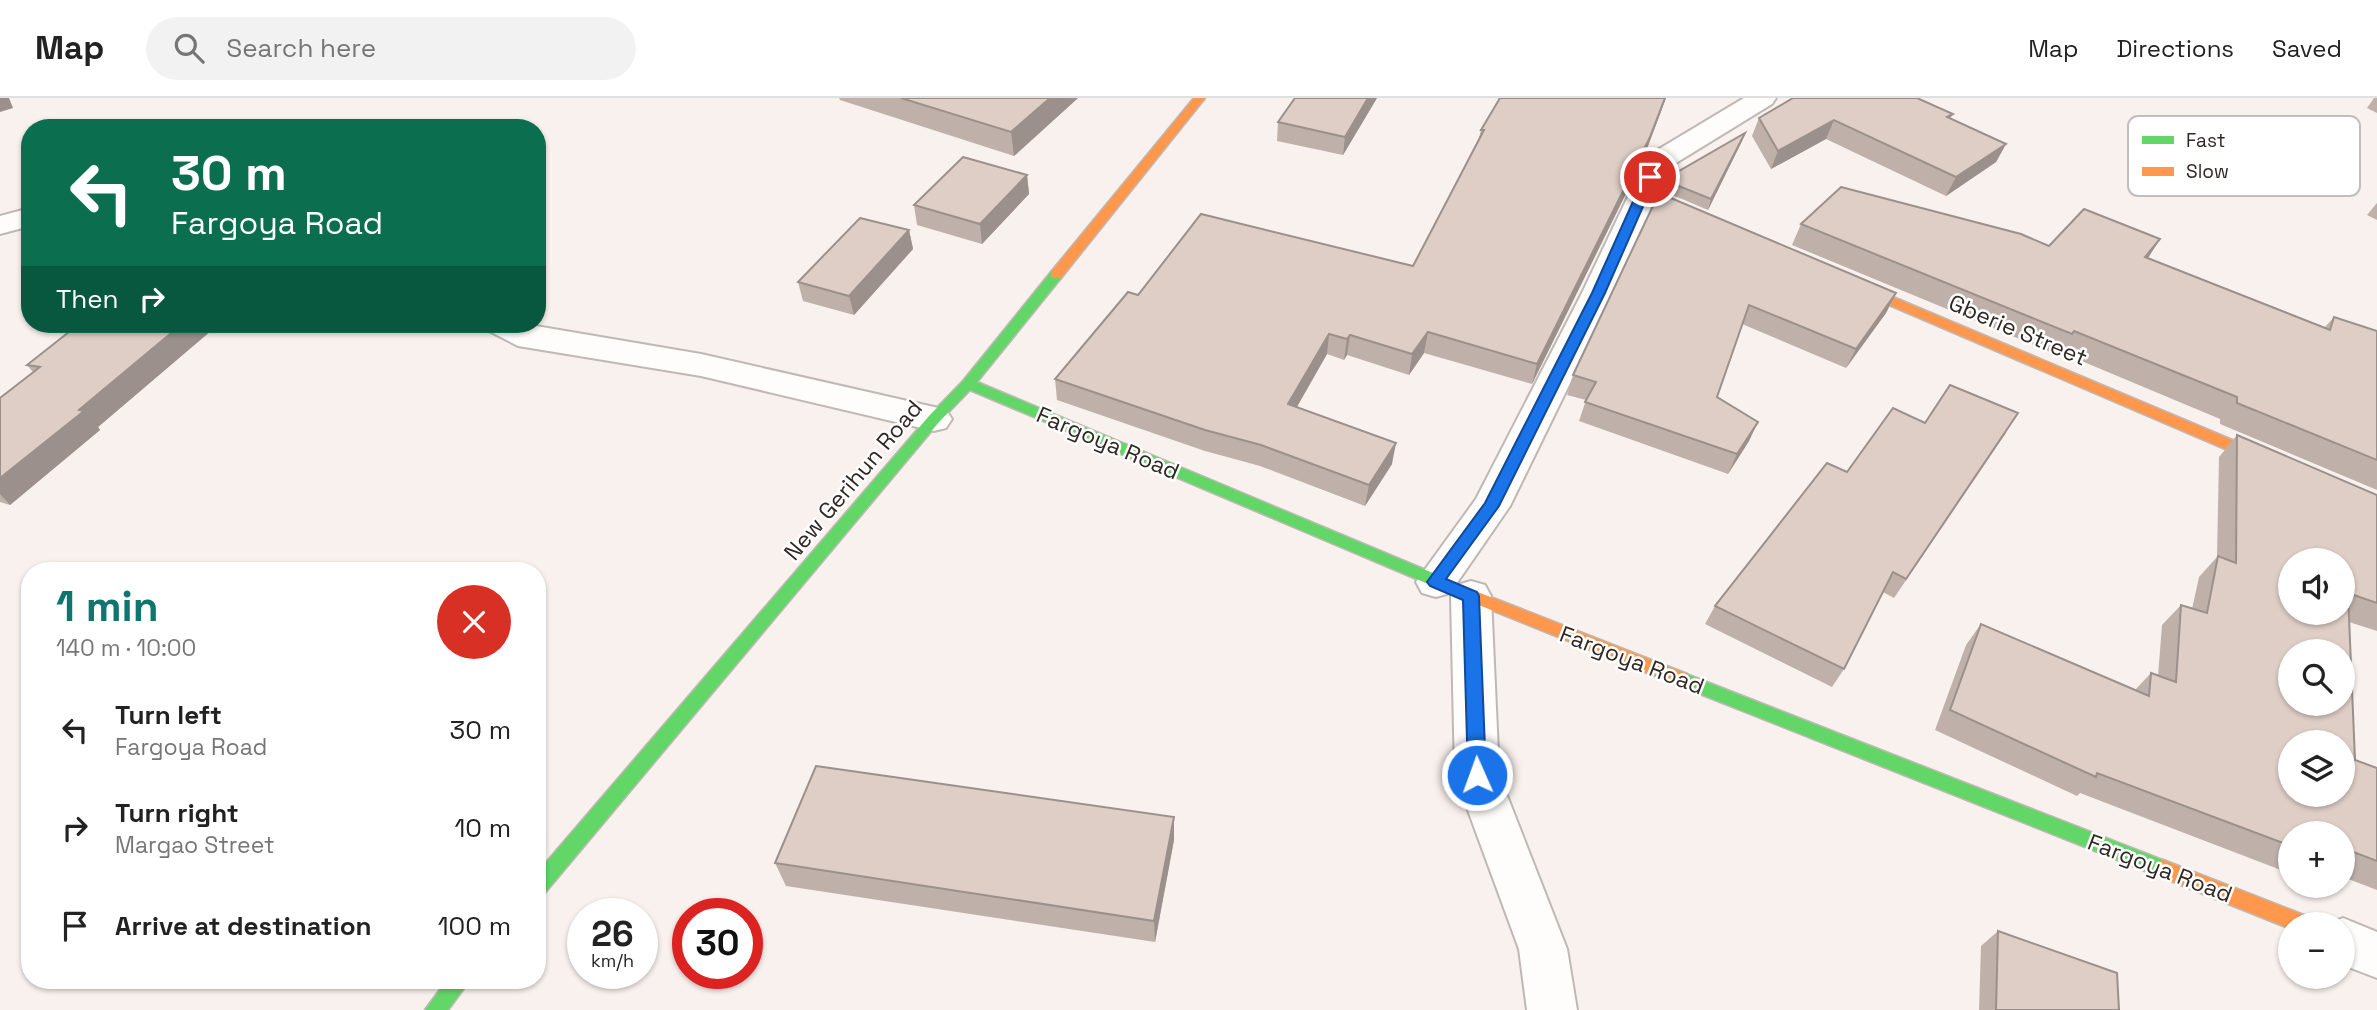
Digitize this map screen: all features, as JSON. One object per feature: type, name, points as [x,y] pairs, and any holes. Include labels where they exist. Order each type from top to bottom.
[{"type":"street","name":"New Gerihun Road","points":[[546,877],[934,419],[968,384],[1200,98]]},
{"type":"street","points":[[1552,1010],[1543,949],[1477,775],[1453,589],[1491,506],[1598,293],[1659,161],[1763,98]]},
{"type":"street","points":[[1642,194],[1718,226]]},
{"type":"street","points":[[0,225],[21,219]]},
{"type":"street","name":"Gberie Street","points":[[1832,275],[2288,470]]},
{"type":"street","points":[[515,333],[701,365],[934,419]]},
{"type":"street","name":"Fargoya Road","points":[[968,384],[1453,589],[2278,915]]},
{"type":"street","points":[[2355,946],[2377,955]]},
{"type":"street","points":[[435,1010],[452,989]]},
{"type":"building","points":[[901,98],[1050,98],[1011,132]]},
{"type":"building","points":[[1295,98],[1368,98],[1345,137],[1278,122]]},
{"type":"building","points":[[1500,98],[1665,98],[1650,137],[1537,364],[1428,332],[1412,354],[1350,335],[1347,339],[1329,334],[1288,404],[1396,443],[1369,485],[1261,445],[1205,430],[1055,379],[1128,292],[1138,295],[1201,214],[1413,266],[1484,130],[1481,130]]},
{"type":"building","points":[[1793,98],[1917,98],[1953,114],[1947,117],[2006,144],[1956,177],[1834,120],[1778,151],[1759,118]]},
{"type":"building","points":[[1745,133],[1711,199],[1666,181],[1667,178]]},
{"type":"building","points":[[963,157],[1027,175],[980,224],[914,205]]},
{"type":"building","points":[[1841,187],[2021,234],[2049,246],[2084,209],[2160,239],[2145,257],[2330,330],[2334,317],[2377,331],[2377,460],[2237,403],[2237,397],[2074,331],[2072,334],[1801,224]]},
{"type":"building","points":[[1659,193],[1896,293],[1856,349],[1749,305],[1717,397],[1758,422],[1737,454],[1585,402],[1596,382],[1573,375]]},
{"type":"building","points":[[860,218],[909,230],[849,296],[798,282]]},
{"type":"building","points":[[68,333],[171,333],[79,410],[84,411],[0,478],[0,398],[40,367],[27,365]]},
{"type":"building","points":[[1950,385],[2018,413],[1906,579],[1893,572],[1844,669],[1715,606],[1827,463],[1847,472],[1893,408],[1925,423]]},
{"type":"building","points":[[2237,435],[2377,495],[2377,603],[2355,595],[2355,548],[2278,548],[2278,625],[2349,625],[2350,639],[2278,639],[2278,716],[2353,716],[2354,730],[2278,730],[2278,807],[2355,807],[2355,760],[2377,768],[2377,861],[2355,853],[2355,821],[2278,821],[2278,841],[2097,773],[2096,777],[1950,710],[1981,624],[2149,696],[2151,673],[2176,682],[2181,605],[2207,613],[2218,556],[2236,563]]},
{"type":"building","points":[[816,766],[1174,817],[1154,921],[775,863]]},
{"type":"building","points":[[1998,931],[2117,973],[2119,1010],[1996,1010]]},
{"type":"traffic: fast","points":[[546,877],[934,419],[968,384],[1056,275]]},
{"type":"traffic: fast","points":[[968,384],[1465,593]]},
{"type":"traffic: fast","points":[[1681,679],[2163,869]]},
{"type":"traffic: fast","points":[[435,1010],[452,989]]},
{"type":"traffic: slow","points":[[1056,275],[1200,98]]},
{"type":"traffic: slow","points":[[1642,194],[1704,220]]},
{"type":"traffic: slow","points":[[1843,280],[2277,465]]},
{"type":"traffic: slow","points":[[1465,593],[1681,679]]},
{"type":"traffic: slow","points":[[2163,869],[2278,915]]},
{"type":"route","points":[[1477,775],[1471,596],[1436,582],[1491,506],[1598,293],[1650,177]]}]
